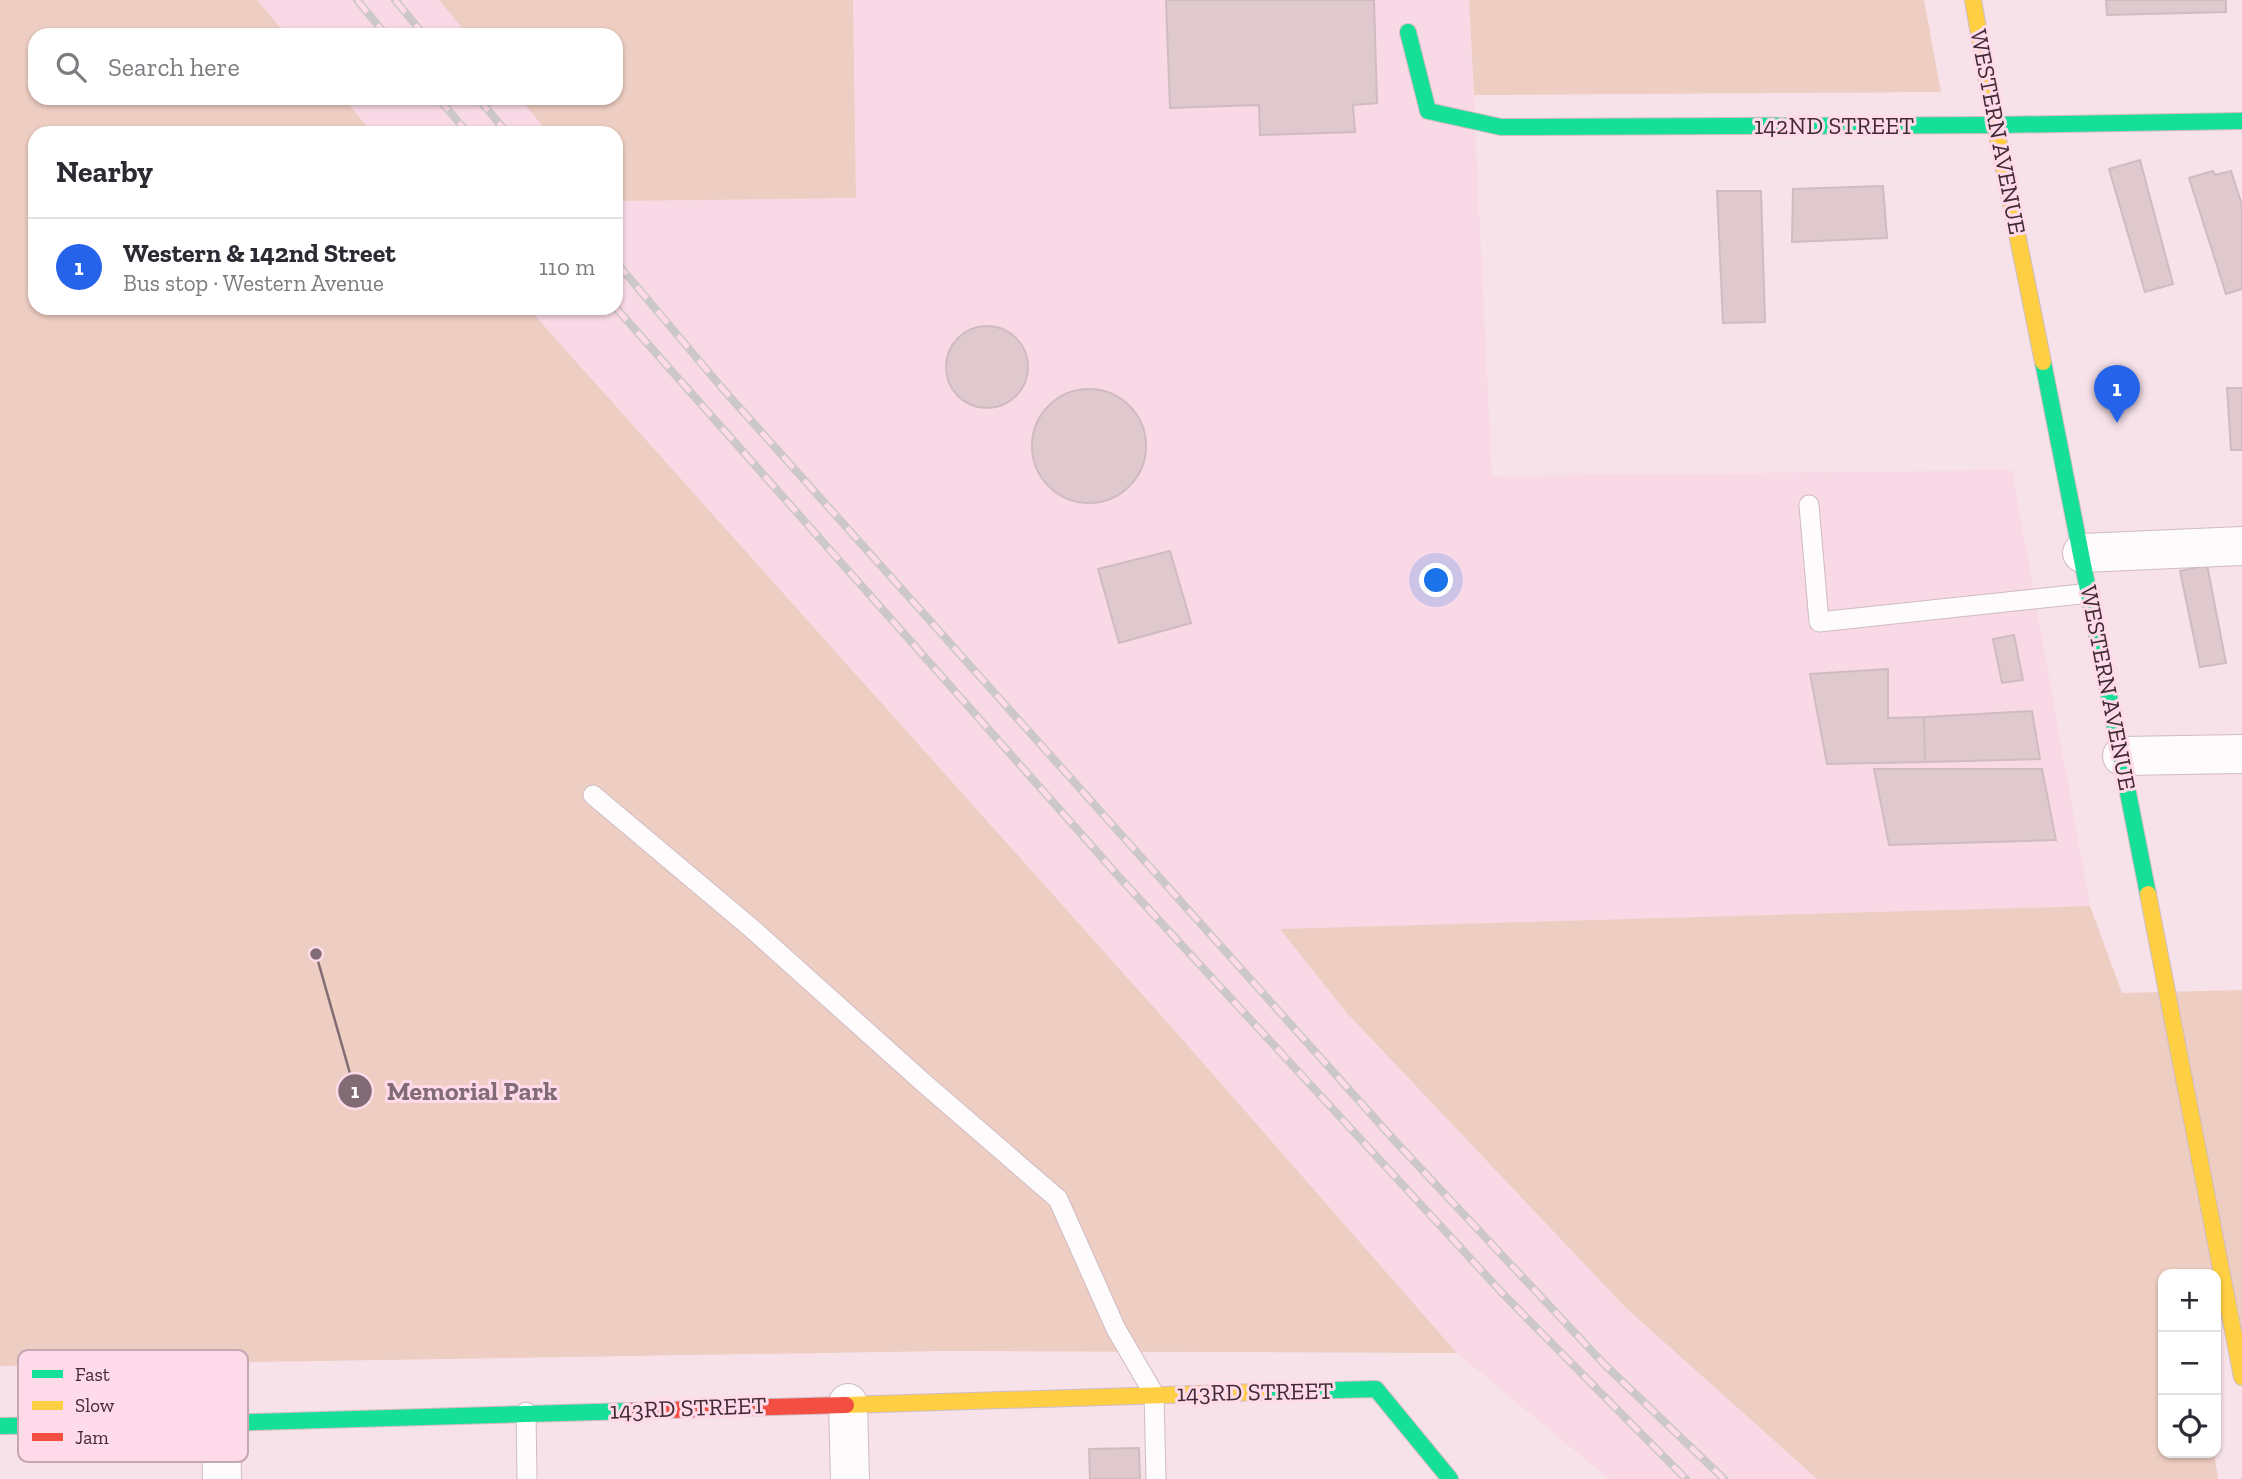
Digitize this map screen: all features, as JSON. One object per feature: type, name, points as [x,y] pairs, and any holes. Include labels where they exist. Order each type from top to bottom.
[{"type":"street","name":"WESTERN AVENUE","points":[[1973,0],[1995,125],[2090,593],[2241,1365]]},
{"type":"street","name":"142ND STREET","points":[[1408,32],[1428,111],[1501,127],[2242,121]]},
{"type":"street","points":[[2082,553],[2242,546]]},
{"type":"street","points":[[2122,756],[2242,754]]},
{"type":"street","name":"143RD STREET","points":[[248,1422],[1376,1389],[1450,1479]]},
{"type":"street","points":[[848,1404],[850,1479]]},
{"type":"street","name":"143RD STREET","points":[[0,1426],[18,1426]]},
{"type":"lane","points":[[1809,505],[1819,622],[2090,593]]},
{"type":"lane","points":[[593,795],[750,927],[1058,1199],[1116,1329],[1154,1394],[1156,1479]]},
{"type":"lane","points":[[526,1412],[527,1479]]},
{"type":"shaded area","points":[[0,0],[257,0],[281,28],[28,28],[28,105],[349,105],[367,126],[28,126],[28,315],[534,315],[1175,1031],[1457,1353],[944,1351],[248,1362],[248,1350],[18,1350],[18,1366],[0,1366]]},
{"type":"shaded area","points":[[257,0],[439,0],[462,28],[281,28]]},
{"type":"shaded area","points":[[439,0],[853,0],[856,198],[623,201],[623,126],[542,126],[526,105],[623,105],[623,28],[462,28]]},
{"type":"shaded area","points":[[853,0],[1469,0],[1492,476],[2012,470],[2090,906],[1281,930],[1346,1012],[1625,1307],[1817,1479],[1609,1479],[1457,1353],[1175,1031],[534,315],[623,315],[623,201],[856,198]]},
{"type":"shaded area","points":[[1469,0],[1924,0],[1941,92],[1474,95]]},
{"type":"shaded area","points":[[349,105],[526,105],[542,126],[367,126]]},
{"type":"shaded area","points":[[2090,906],[2122,993],[2242,990],[2242,1359],[2221,1290],[2221,1269],[2158,1269],[2158,1458],[2215,1458],[2218,1479],[1817,1479],[1625,1307],[1346,1012],[1280,929]]},
{"type":"building","points":[[1166,0],[1374,0],[1377,103],[1353,105],[1355,132],[1260,135],[1259,105],[1170,108]]},
{"type":"building","points":[[2106,0],[2226,0],[2226,12],[2107,15]]},
{"type":"building","points":[[2140,160],[2173,284],[2145,292],[2109,169]]},
{"type":"building","points":[[2213,171],[2215,175],[2231,171],[2242,205],[2242,289],[2226,294],[2189,178]]},
{"type":"building","points":[[1883,186],[1887,238],[1792,242],[1793,189]]},
{"type":"building","points":[[1717,191],[1761,191],[1765,322],[1723,323]]},
{"type":"building","points":[[987,326],[1003,329],[1016,338],[1025,351],[1028,367],[1025,383],[1016,396],[1003,405],[987,408],[971,405],[958,396],[949,383],[946,367],[949,351],[958,338],[971,329]]},
{"type":"building","points":[[2227,388],[2242,388],[2242,450],[2231,450]]},
{"type":"building","points":[[1089,389],[1111,394],[1129,406],[1141,424],[1146,446],[1141,468],[1129,486],[1111,498],[1089,503],[1067,498],[1049,486],[1037,468],[1032,446],[1037,424],[1049,406],[1067,394]]},
{"type":"building","points":[[1170,551],[1191,623],[1119,643],[1098,569]]},
{"type":"building","points":[[2207,565],[2226,663],[2200,667],[2180,571]]},
{"type":"building","points":[[2014,635],[2023,680],[2002,683],[1993,639]]},
{"type":"building","points":[[1888,669],[1888,718],[1924,717],[1925,762],[1827,764],[1810,674]]},
{"type":"building","points":[[2032,711],[2040,759],[1925,762],[1924,717]]},
{"type":"building","points":[[1874,769],[2042,769],[2056,840],[1889,845]]},
{"type":"building","points":[[1139,1448],[1140,1479],[1090,1479],[1089,1449]]},
{"type":"railway","points":[[357,0],[380,28]]},
{"type":"railway","points":[[395,0],[418,28]]},
{"type":"railway","points":[[444,105],[462,126]]},
{"type":"railway","points":[[484,105],[501,126]]},
{"type":"railway","points":[[623,270],[722,388],[1395,1141],[1604,1364],[1724,1479]]},
{"type":"railway","points":[[622,315],[1120,878],[1505,1296],[1686,1479]]},
{"type":"traffic: fast","points":[[1408,32],[1428,111],[1501,127],[2242,121]]},
{"type":"traffic: fast","points":[[2043,362],[2148,894]]},
{"type":"traffic: fast","points":[[1260,1392],[1376,1389],[1450,1479]]},
{"type":"traffic: fast","points":[[248,1422],[631,1411]]},
{"type":"traffic: fast","points":[[0,1426],[18,1426]]},
{"type":"traffic: slow","points":[[1973,0],[1995,125],[2043,362]]},
{"type":"traffic: slow","points":[[2148,894],[2242,1377]]},
{"type":"traffic: slow","points":[[846,1405],[1260,1392]]},
{"type":"traffic: jam","points":[[631,1411],[846,1405]]},
{"type":"place","name":"Western & 142nd Street","points":[[2117,423]]},
{"type":"place","name":"Memorial Park","points":[[316,954]]}]
